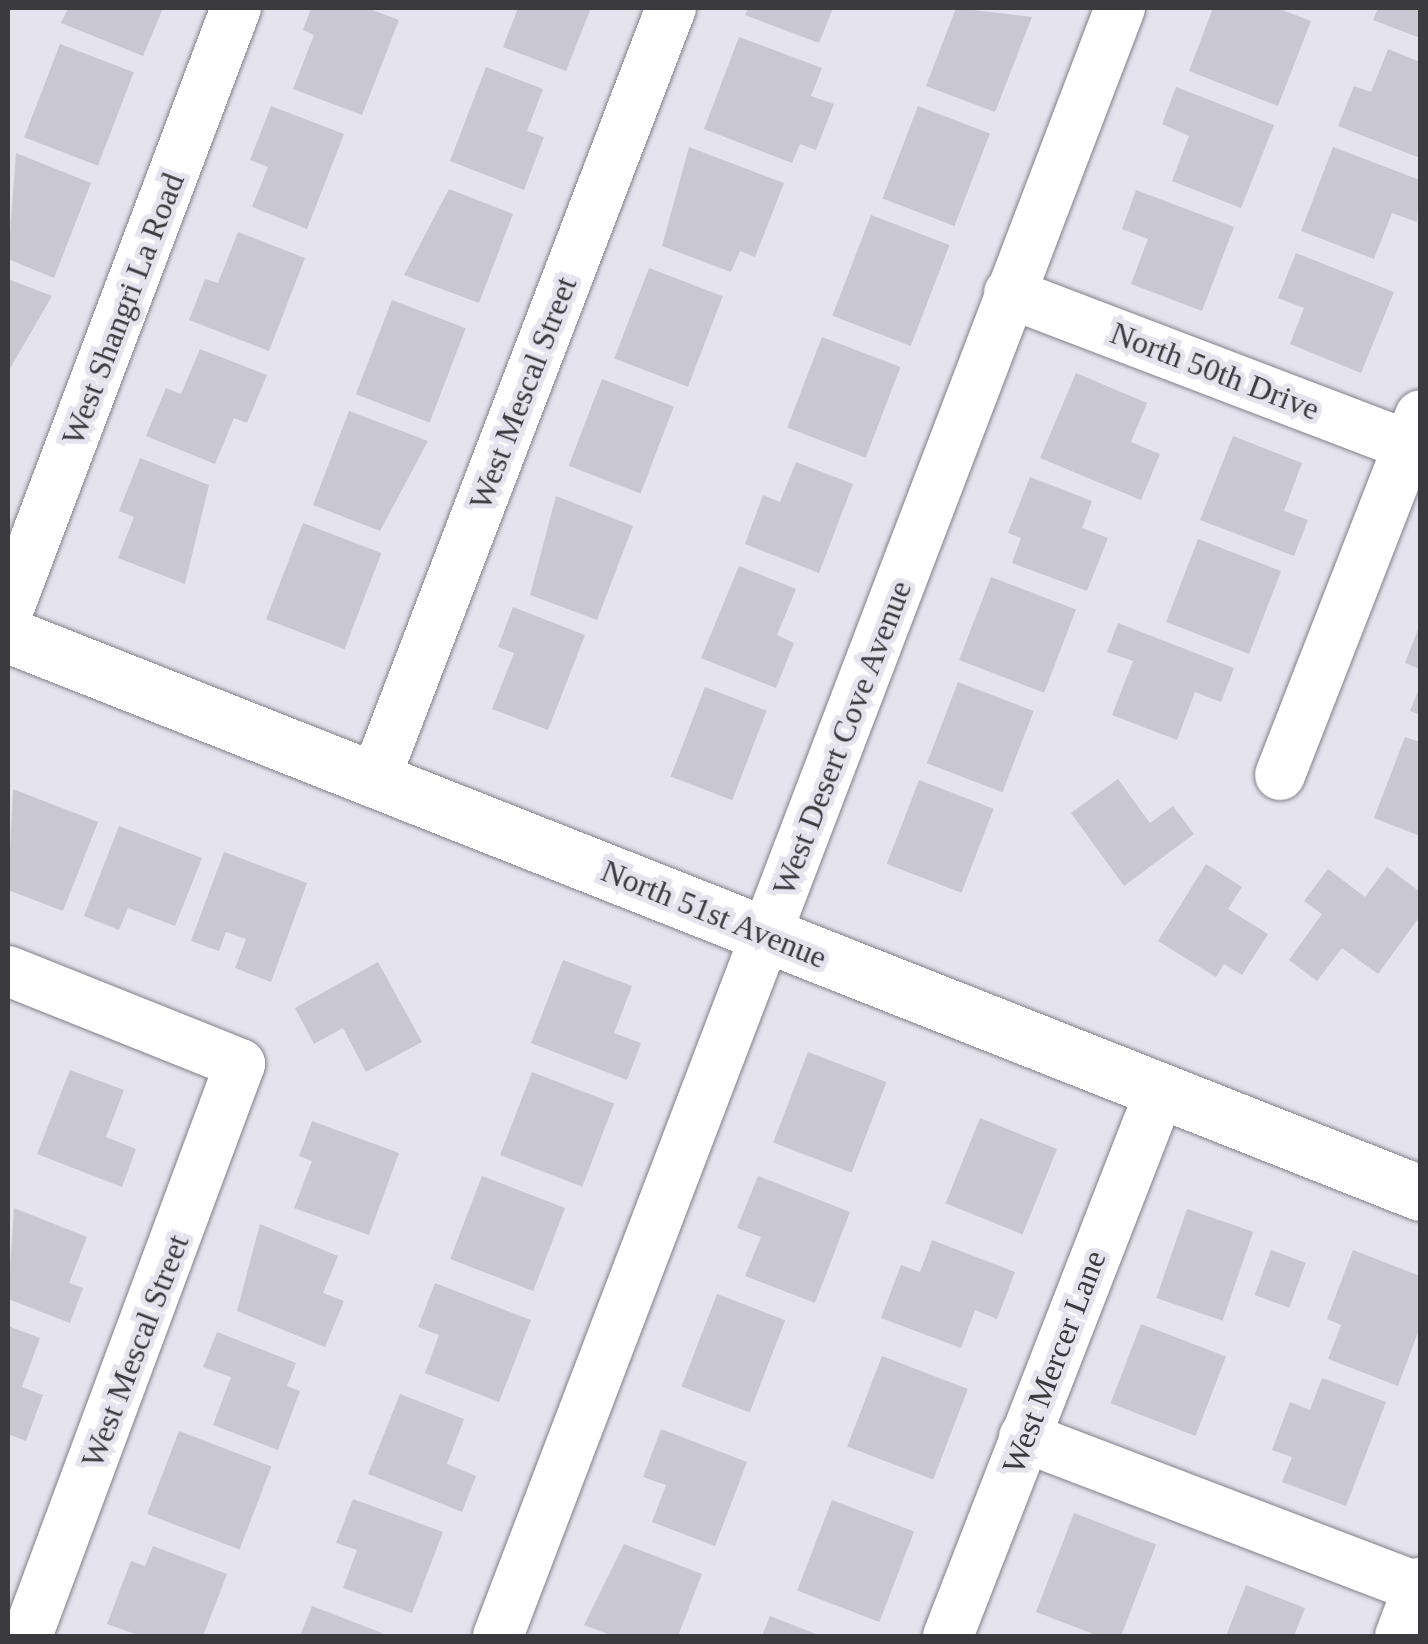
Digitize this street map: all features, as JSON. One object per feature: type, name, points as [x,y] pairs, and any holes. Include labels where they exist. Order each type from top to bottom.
[{"type":"main road","name":"North 51st Avenue","points":[[8,634],[1420,1193]]},
{"type":"street","name":"West Shangri La Road","points":[[8,610],[236,8]]},
{"type":"street","name":"West Mescal Street","points":[[375,779],[671,8]]},
{"type":"street","name":"West Desert Cove Avenue","points":[[498,1636],[1120,8]]},
{"type":"street","name":"North 50th Drive","points":[[1009,293],[1417,437]]},
{"type":"street","points":[[1280,775],[1417,437]]},
{"type":"street","name":"West Mescal Street","points":[[8,971],[240,1064],[27,1636]]},
{"type":"street","name":"West Mercer Lane","points":[[948,1636],[1162,1089]]},
{"type":"street","points":[[1024,1437],[1420,1586],[1400,1636]]},
{"type":"building","points":[[68,8],[163,8],[143,56],[61,23]]},
{"type":"building","points":[[311,8],[367,8],[399,20],[362,115],[293,89],[314,35],[303,30]]},
{"type":"building","points":[[518,8],[591,8],[566,71],[503,47]]},
{"type":"building","points":[[748,8],[833,8],[819,43],[745,15]]},
{"type":"building","points":[[956,8],[1032,17],[995,112],[926,86]]},
{"type":"building","points":[[1213,8],[1277,8],[1311,21],[1278,106],[1189,71]]},
{"type":"building","points":[[1378,8],[1420,8],[1420,38],[1373,20]]},
{"type":"building","points":[[739,37],[822,68],[811,96],[834,104],[816,150],[800,144],[792,163],[704,129]]},
{"type":"building","points":[[60,44],[134,72],[98,166],[24,137]]},
{"type":"building","points":[[1388,49],[1420,62],[1420,158],[1338,126],[1354,86],[1371,92]]},
{"type":"building","points":[[486,67],[543,89],[527,131],[544,137],[524,190],[450,161]]},
{"type":"building","points":[[1176,87],[1274,125],[1241,208],[1172,181],[1189,136],[1162,124]]},
{"type":"building","points":[[271,106],[344,134],[307,229],[252,207],[268,167],[250,160]]},
{"type":"building","points":[[918,106],[990,134],[954,226],[883,198]]},
{"type":"building","points":[[689,147],[784,183],[755,257],[740,251],[731,272],[662,246]]},
{"type":"building","points":[[1333,147],[1420,180],[1417,222],[1392,213],[1374,259],[1301,231]]},
{"type":"building","points":[[16,153],[91,183],[54,278],[8,259]]},
{"type":"building","points":[[449,189],[513,214],[479,303],[404,275]]},
{"type":"building","points":[[1136,190],[1234,227],[1202,311],[1131,284],[1148,239],[1122,229]]},
{"type":"building","points":[[871,215],[949,245],[911,346],[832,316]]},
{"type":"building","points":[[238,232],[305,258],[269,351],[189,320],[205,279],[218,283]]},
{"type":"building","points":[[1296,253],[1394,292],[1361,373],[1290,344],[1304,308],[1278,298]]},
{"type":"building","points":[[649,268],[723,296],[688,387],[614,359]]},
{"type":"building","points":[[8,279],[52,296],[8,372]]},
{"type":"building","points":[[392,300],[466,328],[430,423],[356,394]]},
{"type":"building","points":[[822,337],[900,367],[866,458],[787,428]]},
{"type":"building","points":[[200,349],[267,375],[247,423],[234,418],[215,464],[146,436],[166,388],[181,394]]},
{"type":"building","points":[[1076,373],[1147,403],[1131,442],[1160,454],[1141,500],[1040,458]]},
{"type":"building","points":[[602,379],[674,407],[641,493],[569,466]]},
{"type":"building","points":[[349,411],[428,441],[380,531],[313,505]]},
{"type":"building","points":[[1233,436],[1302,463],[1284,511],[1308,520],[1294,556],[1200,520]]},
{"type":"building","points":[[140,458],[209,485],[185,584],[118,558],[134,517],[119,511]]},
{"type":"building","points":[[796,462],[853,484],[819,573],[745,544],[763,495],[780,502]]},
{"type":"building","points":[[1030,477],[1092,501],[1082,528],[1108,538],[1087,591],[1012,563],[1021,538],[1008,533]]},
{"type":"building","points":[[556,496],[633,526],[597,620],[530,595]]},
{"type":"building","points":[[303,523],[381,553],[345,649],[266,619]]},
{"type":"building","points":[[1198,539],[1281,571],[1249,654],[1166,622]]},
{"type":"building","points":[[739,566],[796,589],[777,635],[794,643],[776,688],[701,658]]},
{"type":"building","points":[[991,577],[1076,610],[1044,693],[959,660]]},
{"type":"building","points":[[513,607],[585,635],[548,730],[492,709],[514,653],[498,647]]},
{"type":"building","points":[[1118,623],[1234,668],[1221,702],[1195,692],[1177,740],[1112,715],[1133,661],[1107,652]]},
{"type":"building","points":[[1420,624],[1420,669],[1405,663]]},
{"type":"building","points":[[958,682],[1034,711],[1002,792],[927,763]]},
{"type":"building","points":[[1420,686],[1420,715],[1410,711]]},
{"type":"building","points":[[705,687],[767,711],[732,800],[671,777]]},
{"type":"building","points":[[1405,737],[1420,742],[1420,836],[1374,818]]},
{"type":"building","points":[[1118,779],[1150,823],[1173,806],[1194,834],[1124,886],[1071,813]]},
{"type":"building","points":[[919,780],[994,809],[961,893],[887,864]]},
{"type":"building","points":[[13,789],[98,822],[63,911],[8,890]]},
{"type":"building","points":[[119,826],[202,858],[175,926],[128,908],[119,930],[84,916]]},
{"type":"building","points":[[224,852],[307,883],[271,982],[235,968],[246,939],[226,932],[219,951],[191,941]]},
{"type":"building","points":[[1206,864],[1242,887],[1228,909],[1268,934],[1242,975],[1224,964],[1216,977],[1158,941]]},
{"type":"building","points":[[1387,867],[1420,892],[1420,916],[1378,974],[1342,948],[1317,981],[1289,960],[1322,914],[1304,901],[1328,869],[1365,897]]},
{"type":"building","points":[[563,960],[632,986],[614,1033],[641,1043],[627,1080],[531,1043]]},
{"type":"building","points":[[378,962],[422,1042],[366,1072],[343,1028],[314,1044],[295,1008]]},
{"type":"building","points":[[808,1052],[886,1082],[852,1173],[773,1143]]},
{"type":"building","points":[[70,1070],[124,1090],[106,1137],[136,1149],[122,1187],[37,1154]]},
{"type":"building","points":[[532,1072],[614,1104],[582,1187],[500,1155]]},
{"type":"building","points":[[980,1118],[1057,1149],[1022,1234],[946,1203]]},
{"type":"building","points":[[312,1121],[399,1153],[369,1235],[294,1208],[312,1161],[299,1156]]},
{"type":"building","points":[[482,1176],[565,1208],[533,1291],[450,1259]]},
{"type":"building","points":[[758,1176],[850,1212],[815,1303],[745,1276],[761,1237],[737,1228]]},
{"type":"building","points":[[14,1208],[87,1237],[69,1283],[83,1288],[70,1323],[8,1299]]},
{"type":"building","points":[[1187,1209],[1253,1232],[1223,1321],[1156,1298]]},
{"type":"building","points":[[260,1224],[338,1256],[323,1293],[344,1301],[325,1347],[237,1311]]},
{"type":"building","points":[[932,1240],[1015,1272],[997,1319],[975,1310],[961,1348],[881,1318],[901,1265],[920,1272]]},
{"type":"building","points":[[1271,1250],[1306,1263],[1289,1308],[1255,1295]]},
{"type":"building","points":[[1353,1250],[1420,1276],[1420,1327],[1398,1386],[1328,1359],[1341,1325],[1327,1319]]},
{"type":"building","points":[[435,1283],[531,1320],[499,1402],[425,1373],[439,1335],[418,1327]]},
{"type":"building","points":[[717,1294],[785,1320],[750,1413],[682,1386]]},
{"type":"building","points":[[1141,1324],[1226,1357],[1195,1436],[1111,1403]]},
{"type":"building","points":[[8,1326],[40,1338],[22,1387],[43,1395],[26,1441],[8,1434]]},
{"type":"building","points":[[217,1332],[296,1363],[287,1386],[300,1391],[278,1450],[213,1425],[231,1377],[203,1367]]},
{"type":"building","points":[[882,1356],[968,1389],[933,1480],[847,1447]]},
{"type":"building","points":[[1322,1378],[1386,1402],[1346,1506],[1282,1482],[1292,1457],[1272,1450],[1290,1402],[1310,1410]]},
{"type":"building","points":[[400,1394],[464,1419],[447,1464],[476,1476],[462,1512],[368,1474]]},
{"type":"building","points":[[661,1429],[747,1462],[715,1546],[652,1522],[666,1485],[643,1477]]},
{"type":"building","points":[[179,1431],[271,1466],[240,1550],[147,1514]]},
{"type":"building","points":[[353,1499],[443,1532],[412,1613],[343,1588],[357,1550],[336,1543]]},
{"type":"building","points":[[832,1500],[914,1532],[879,1622],[797,1591]]},
{"type":"building","points":[[1074,1513],[1156,1545],[1121,1636],[1099,1636],[1036,1612]]},
{"type":"building","points":[[624,1544],[702,1574],[678,1636],[613,1636],[584,1625]]},
{"type":"building","points":[[153,1546],[227,1574],[203,1636],[141,1636],[107,1624],[131,1561],[145,1566]]},
{"type":"building","points":[[1246,1585],[1305,1608],[1294,1636],[1226,1636]]},
{"type":"building","points":[[312,1606],[382,1633],[381,1636],[300,1636]]},
{"type":"building","points":[[770,1616],[821,1636],[762,1636]]}]
